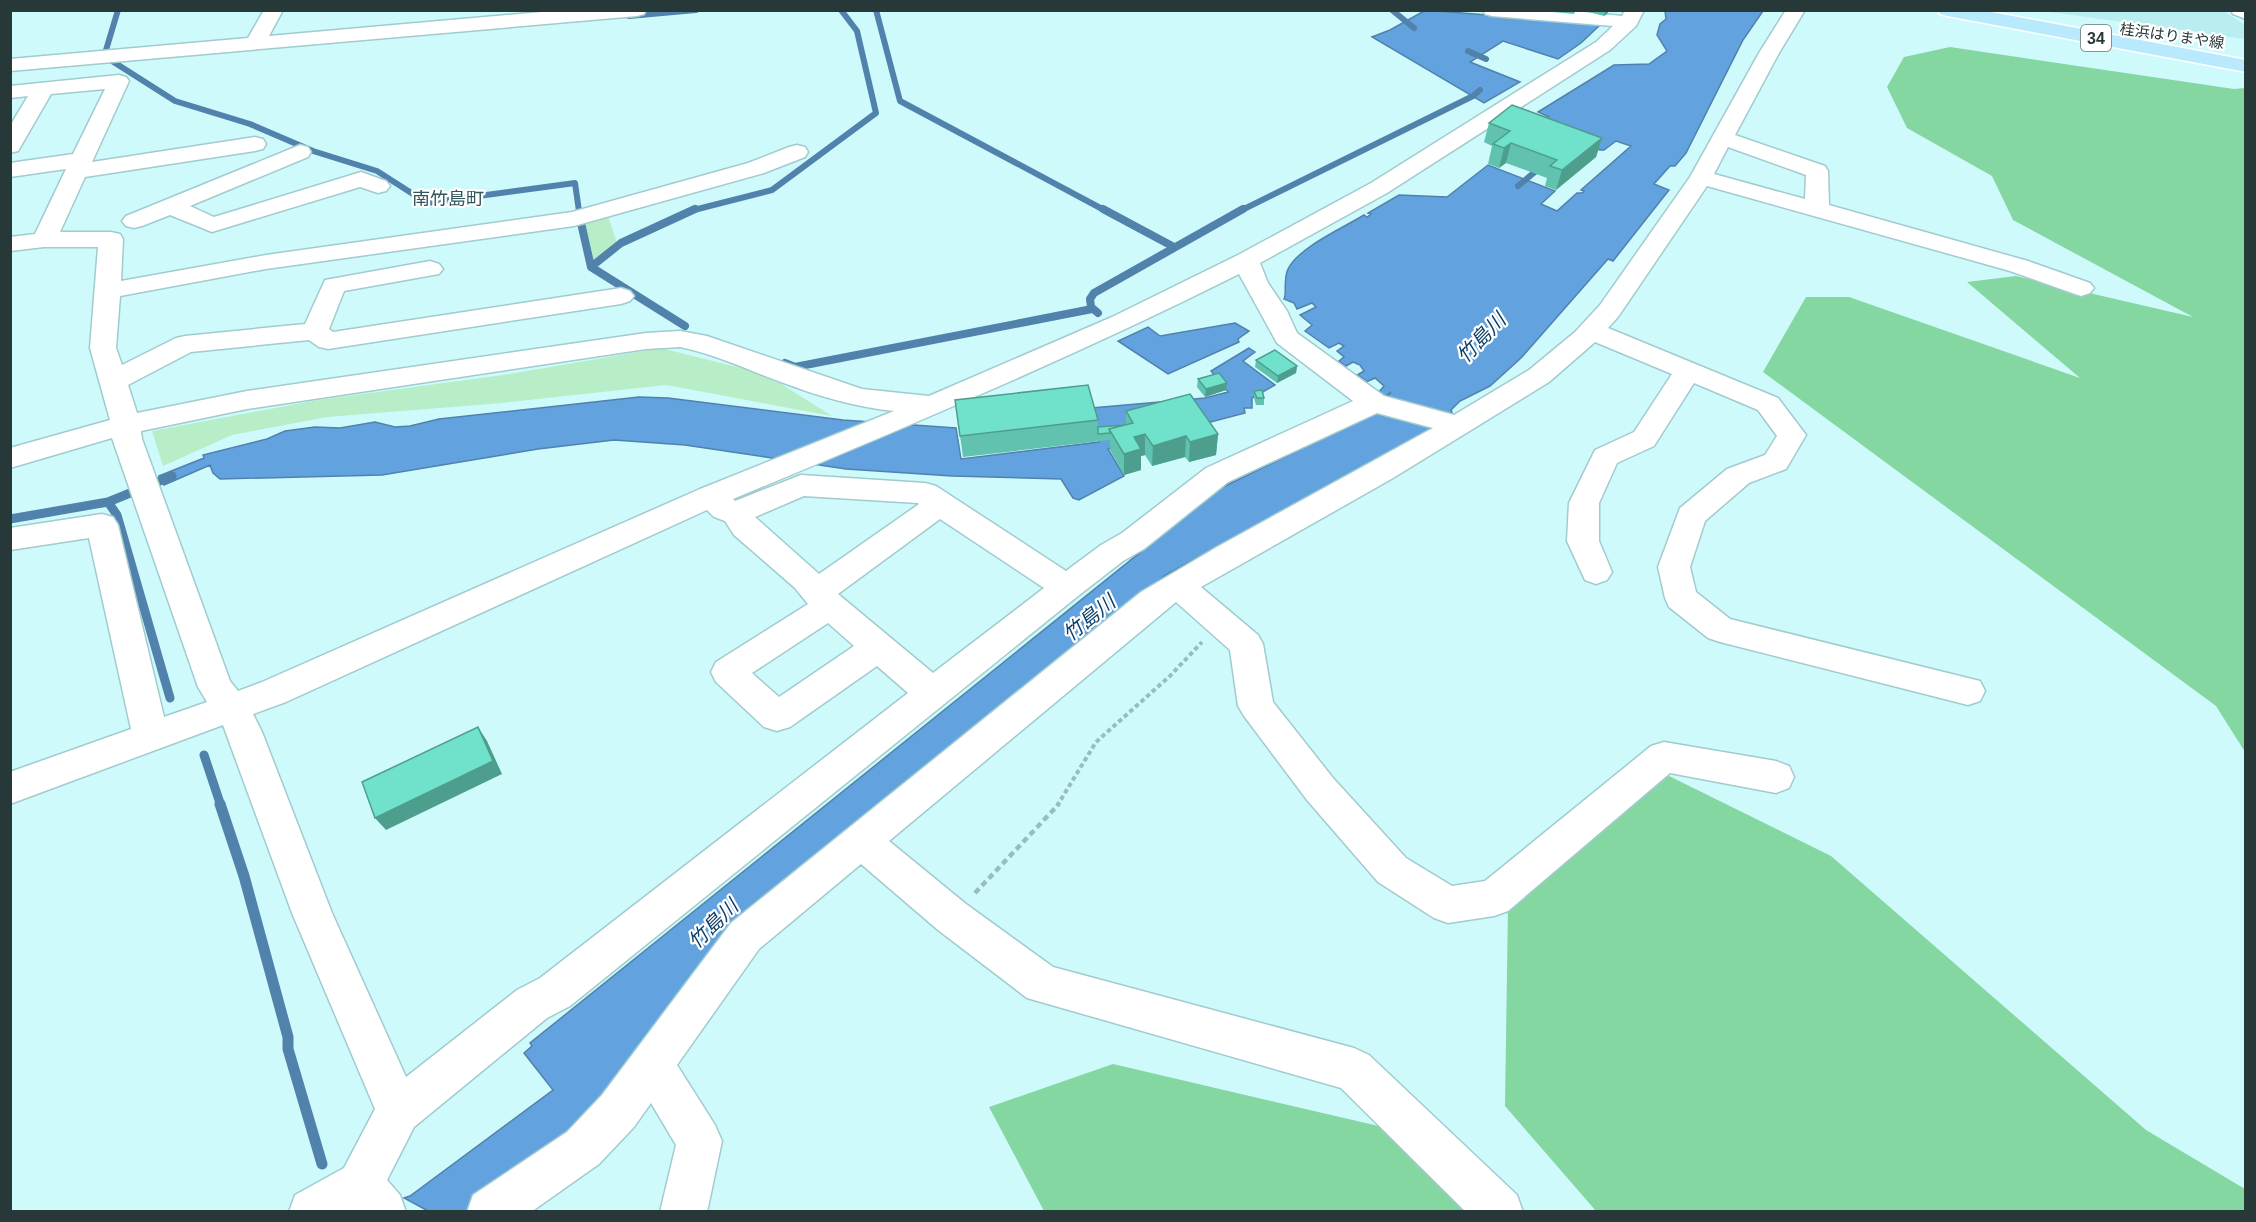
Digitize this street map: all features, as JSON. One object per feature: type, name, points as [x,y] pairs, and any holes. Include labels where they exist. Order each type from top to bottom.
[{"type":"main road","name":"桂浜はりまや線","points":[[1947,10],[2246,66]]},
{"type":"main road","name":"桂浜はりまや線","points":[[1992,10],[2246,47]]},
{"type":"street","points":[[255,43],[274,10]]},
{"type":"street","points":[[415,29],[423,10]]},
{"type":"street","points":[[10,65],[415,29],[564,13],[637,10]]},
{"type":"street","points":[[1492,10],[1632,16]]},
{"type":"street","points":[[490,1212],[583,1148],[618,1111],[745,936],[1152,601],[1202,569],[1419,450],[1454,423],[1539,376],[1591,330],[1609,311],[1701,177],[1796,10]]},
{"type":"street","points":[[2240,10],[2246,13]]},
{"type":"street","points":[[723,505],[767,473],[925,409],[1121,323],[1247,260],[1379,188],[1584,59],[1610,41],[1632,16]]},
{"type":"street","points":[[10,92],[119,81],[126,76],[103,57]]},
{"type":"street","points":[[44,240],[119,81]]},
{"type":"street","points":[[10,146],[43,89]]},
{"type":"street","points":[[1723,138],[1817,171],[1817,209]]},
{"type":"street","points":[[10,170],[80,166],[153,176],[255,144]]},
{"type":"street","points":[[134,221],[300,152]]},
{"type":"street","points":[[107,291],[266,262],[574,219],[756,168],[797,152]]},
{"type":"street","points":[[10,244],[44,240],[111,239],[133,225],[153,176]]},
{"type":"street","points":[[1701,177],[2019,266],[2081,288]]},
{"type":"street","points":[[171,206],[212,225],[361,179],[378,186]]},
{"type":"street","points":[[111,239],[103,348],[149,506],[216,687],[231,707],[244,732],[312,913],[398,1111]]},
{"type":"street","points":[[1247,260],[1255,283],[1274,310],[1286,338],[1378,404],[1454,423]]},
{"type":"street","points":[[315,331],[334,285],[430,269]]},
{"type":"street","points":[[113,381],[185,344],[315,331],[327,341],[621,296]]},
{"type":"street","points":[[1591,330],[1768,404],[1792,435],[1776,462],[1738,476],[1691,516],[1674,567],[1681,598],[1720,630],[1968,691]]},
{"type":"street","points":[[10,458],[126,432],[247,400],[646,341],[680,339],[706,344],[794,377],[860,398],[925,409]]},
{"type":"street","points":[[1596,572],[1583,541],[1584,503],[1605,457],[1644,439],[1688,370]]},
{"type":"street","points":[[312,1212],[374,1202],[398,1111],[532,1004],[555,992],[1067,587],[1112,553],[1133,541],[1216,475],[1378,404]]},
{"type":"street","points":[[10,788],[274,692],[723,505],[801,485],[925,493],[1067,587]]},
{"type":"street","points":[[877,648],[777,717],[728,672],[940,504]]},
{"type":"street","points":[[723,505],[744,527],[877,648],[934,694]]},
{"type":"street","points":[[10,539],[102,525],[151,736]]},
{"type":"street","points":[[1177,585],[1246,644],[1256,706],[1320,789],[1392,870],[1448,905],[1494,898],[1664,756],[1776,777]]},
{"type":"street","points":[[862,842],[952,917],[1042,984],[1354,1070],[1500,1212]]},
{"type":"street","points":[[652,1064],[699,1141],[682,1212]]},
{"type":"path","points":[[952,917],[1060,803],[1096,742],[1170,676],[1220,622]]},
{"type":"shaded area","points":[[2043,11],[2224,11],[2245,25],[2245,39]]},
{"type":"green space","points":[[1950,47],[2234,89],[2245,88],[2245,752],[2216,706],[1763,372],[1806,297],[1849,297],[2080,378],[1967,282],[2016,276],[2193,317],[2013,220],[1992,176],[1907,128],[1887,87],[1904,57]]},
{"type":"green space","points":[[608,216],[617,243],[592,264],[582,223]]},
{"type":"green space","points":[[661,348],[765,374],[832,416],[666,385],[502,403],[327,417],[232,435],[163,466],[152,431],[318,400],[503,375]]},
{"type":"green space","points":[[1665,774],[1831,856],[2146,1130],[2245,1189],[2245,1211],[1596,1211],[1505,1106],[1508,904]]},
{"type":"green space","points":[[1113,1064],[1387,1128],[1512,1211],[1044,1211],[989,1107]]},
{"type":"water","points":[[1424,11],[1601,24],[1581,43],[1558,59],[1503,41],[1470,62],[1520,82],[1484,103],[1372,37]]},
{"type":"water","name":"竹島川","points":[[1665,11],[1763,11],[1743,40],[1686,153],[1654,184],[1669,190],[1613,261],[1608,259],[1521,358],[1490,386],[1460,401],[1451,410],[1452,412],[1428,432],[1166,575],[1044,674],[974,737],[587,1118],[469,1211],[428,1211],[404,1198],[410,1196],[553,1090],[524,1053],[532,1046],[530,1043],[1219,489],[1375,413],[1391,392],[1384,397],[1377,394],[1384,386],[1375,378],[1362,383],[1365,380],[1359,376],[1354,377],[1364,371],[1360,365],[1353,362],[1346,366],[1339,361],[1344,357],[1337,351],[1344,346],[1339,343],[1329,348],[1305,331],[1312,325],[1300,315],[1316,307],[1312,303],[1297,309],[1294,303],[1284,299],[1288,269],[1311,246],[1364,215],[1367,217],[1371,214],[1368,213],[1399,195],[1447,197],[1488,165],[1555,191],[1541,204],[1557,211],[1577,193],[1582,193],[1584,191],[1581,190],[1631,146],[1616,141],[1604,150],[1600,150],[1537,127],[1549,117],[1538,112],[1614,65],[1649,64],[1667,51],[1657,35],[1660,24],[1666,19]]},
{"type":"water","points":[[1235,323],[1249,331],[1238,339],[1239,342],[1168,374],[1118,341],[1148,327],[1160,336]]},
{"type":"water","points":[[1249,348],[1255,352],[1243,361],[1275,385],[1252,398],[1252,408],[1244,408],[1245,413],[1108,449],[1124,476],[1079,500],[1073,498],[1061,479],[952,476],[846,469],[685,445],[614,440],[538,449],[382,475],[220,479],[213,473],[210,465],[164,485],[159,476],[204,458],[203,455],[267,439],[285,431],[315,427],[340,428],[375,422],[395,427],[410,426],[439,419],[639,397],[668,398],[843,420],[956,428],[961,459],[1099,442],[1092,408],[1205,398],[1228,392],[1211,371]]},
{"type":"building","points":[[1512,105],[1602,138],[1562,170],[1550,166],[1557,160],[1511,143],[1504,148],[1493,144],[1510,131],[1489,123]]},
{"type":"building","points":[[1275,350],[1297,366],[1278,376],[1256,360]]},
{"type":"building","points":[[1219,373],[1227,383],[1206,389],[1198,379]]},
{"type":"building","points":[[1088,385],[1098,420],[960,436],[955,400]]},
{"type":"building","points":[[1262,390],[1264,398],[1257,398],[1254,391]]},
{"type":"building","points":[[1190,394],[1218,434],[1190,442],[1186,436],[1153,446],[1145,434],[1134,437],[1141,449],[1124,454],[1109,429],[1133,423],[1126,411]]},
{"type":"building","points":[[1124,425],[1109,429],[1110,433],[1098,434],[1098,427]]},
{"type":"building","points":[[478,727],[493,761],[375,818],[362,782]]},
{"type":"waterway","points":[[106,50],[118,10]]},
{"type":"waterway","points":[[629,16],[696,10]]},
{"type":"waterway","points":[[691,211],[772,190],[876,113],[857,31],[841,10]]},
{"type":"waterway","points":[[876,10],[900,101],[1106,211]]},
{"type":"waterway","points":[[1392,10],[1414,28]]},
{"type":"waterway","points":[[1468,51],[1486,59]]},
{"type":"waterway","points":[[112,61],[175,101],[250,124],[313,151],[377,171],[427,203],[575,183],[579,211]]},
{"type":"waterway","points":[[1240,211],[1473,96],[1480,90]]},
{"type":"waterway","points":[[1518,186],[1542,166]]},
{"type":"waterway","points":[[1103,209],[1174,247]]},
{"type":"waterway","points":[[1098,313],[1091,307],[1090,299],[1094,293],[1243,209]]},
{"type":"waterway","points":[[591,267],[621,243],[691,211]]},
{"type":"waterway","points":[[581,223],[591,267]]},
{"type":"waterway","points":[[591,267],[685,326]]},
{"type":"waterway","points":[[785,363],[795,367],[1092,309]]},
{"type":"waterway","points":[[108,502],[172,476]]},
{"type":"waterway","points":[[10,519],[108,502]]},
{"type":"waterway","points":[[108,502],[117,515],[170,698]]},
{"type":"waterway","points":[[204,755],[221,806]]},
{"type":"waterway","points":[[220,804],[244,876],[288,1037],[288,1049],[322,1164]]},
{"type":"district","name":"南竹島町","points":[[448,199]]}]
